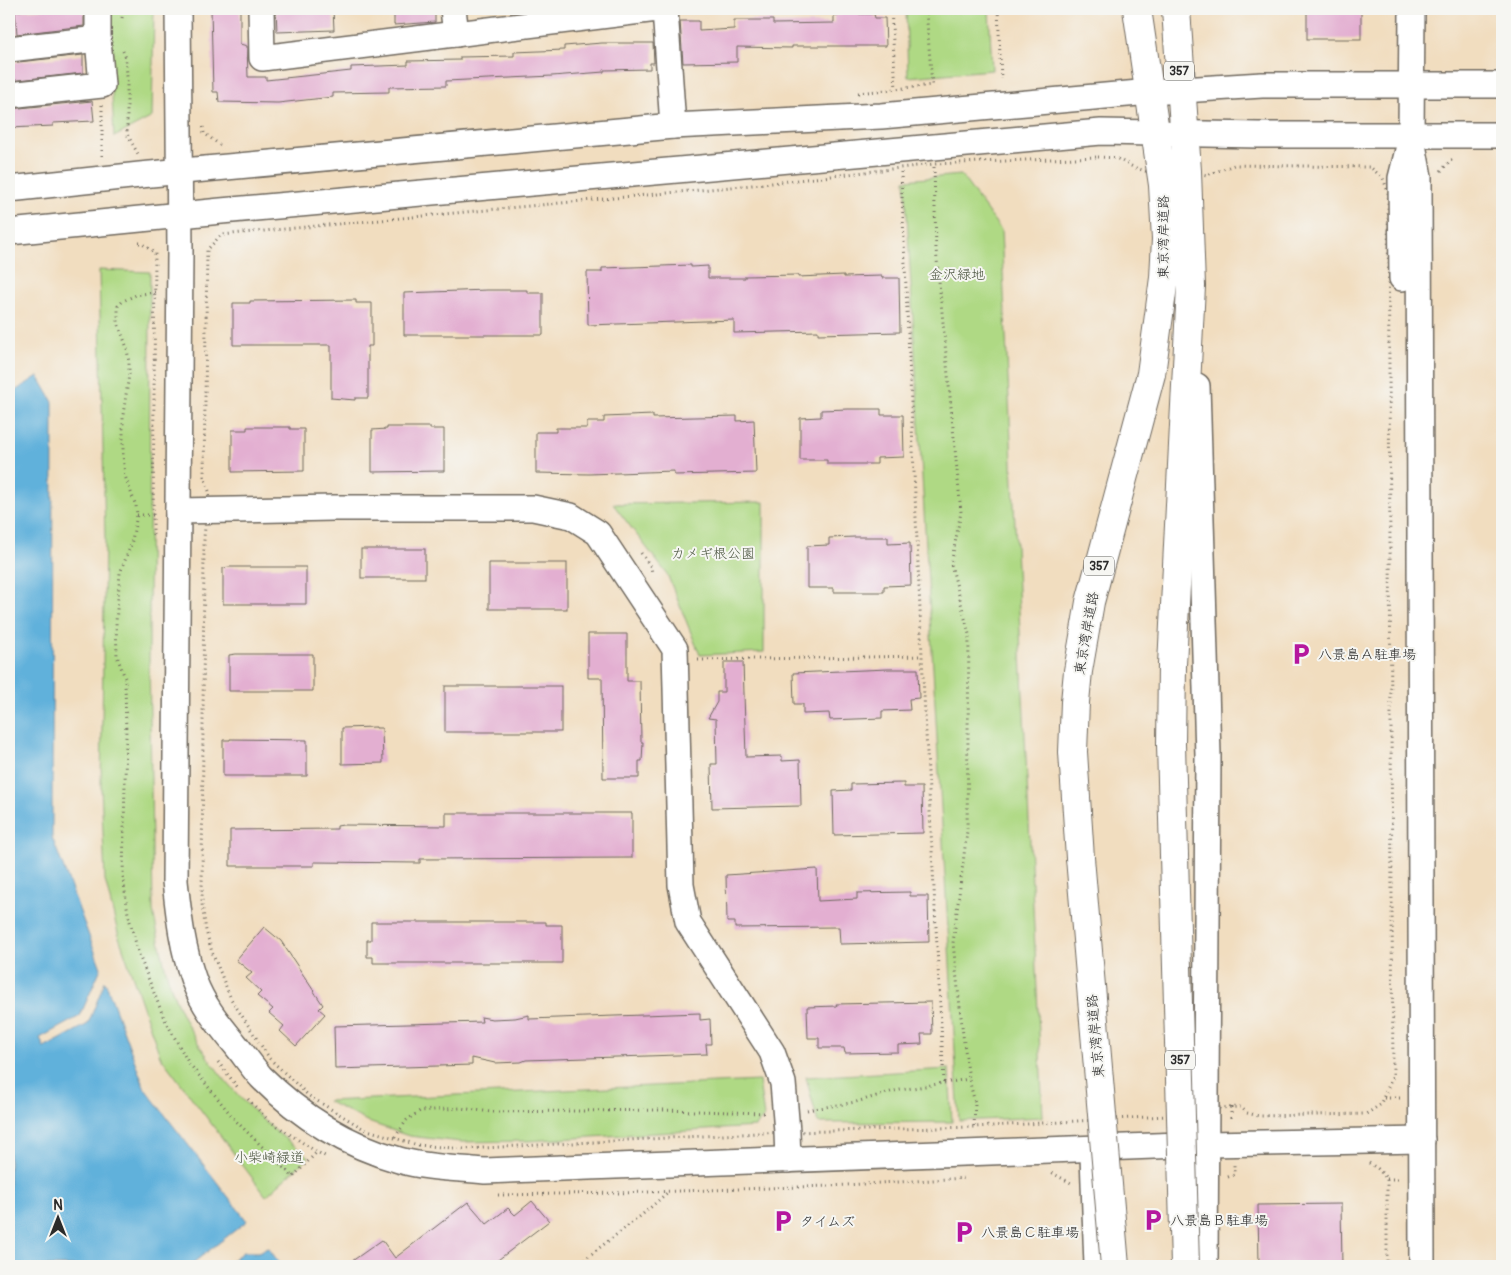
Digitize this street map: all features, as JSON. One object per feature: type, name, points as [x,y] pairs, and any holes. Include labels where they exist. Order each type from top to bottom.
[{"type":"highway","name":"東京湾岸道路","points":[[1137,9],[1156,132],[1174,171],[1191,286],[1172,665],[1171,744],[1185,1266]]},
{"type":"highway","name":"東京湾岸道路","points":[[1115,1266],[1080,858],[1073,752],[1075,702],[1078,671],[1090,602],[1151,374],[1161,308],[1166,239],[1174,171],[1184,134],[1176,9]]},
{"type":"street","points":[[9,95],[102,85],[98,39],[98,9]]},
{"type":"street","points":[[178,9],[180,215],[175,881],[182,944],[195,982],[209,1013],[261,1076],[304,1115],[332,1133],[399,1160],[430,1166],[485,1171],[1207,1144],[1413,1140]]},
{"type":"street","points":[[261,9],[262,58],[657,9]]},
{"type":"street","points":[[453,9],[456,34]]},
{"type":"street","points":[[665,9],[673,126]]},
{"type":"street","points":[[1412,9],[1411,134],[1401,178],[1413,1140],[1422,1266]]},
{"type":"street","points":[[9,49],[98,39]]},
{"type":"street","points":[[9,189],[673,126],[890,115],[1150,92],[1262,85],[1502,85]]},
{"type":"street","points":[[9,232],[1101,132],[1349,135],[1502,134]]},
{"type":"street","points":[[1191,286],[1198,399],[1208,755],[1205,1266]]},
{"type":"street","points":[[178,511],[334,508],[533,508],[571,516],[598,533],[674,649],[681,885],[688,922],[772,1052],[802,1130],[788,1160]]},
{"type":"street","points":[[1405,1266],[1413,1140]]},
{"type":"street","points":[[1093,1149],[1097,1266]]},
{"type":"path","points":[[891,9],[896,89],[932,85],[926,9]]},
{"type":"path","points":[[998,9],[1001,79]]},
{"type":"path","points":[[102,85],[102,160]]},
{"type":"path","points":[[201,121],[204,133],[219,145]]},
{"type":"path","points":[[130,157],[140,156],[145,153]]},
{"type":"path","points":[[210,535],[204,536],[202,904],[206,931],[212,952],[231,999],[270,1059],[309,1096],[364,1129],[418,1145],[464,1149],[802,1130],[974,1127],[1183,1115],[1190,1109],[1207,1108],[1241,1107],[1247,1113],[1259,1116],[1366,1114],[1380,1105],[1394,1076],[1388,192],[1383,178],[1370,167],[1234,165],[1207,175],[1174,171],[1148,172],[1116,158],[1098,157],[934,164],[936,249],[961,512],[952,564],[968,634],[967,831],[953,944],[969,1079],[975,1103],[974,1127]]},
{"type":"path","points":[[900,169],[944,1083]]},
{"type":"path","points":[[218,492],[208,492],[204,476],[207,250],[221,235]]},
{"type":"path","points":[[141,243],[155,253],[153,544]]},
{"type":"path","points":[[137,515],[153,515]]},
{"type":"path","points":[[636,547],[651,568],[652,576]]},
{"type":"path","points":[[692,660],[922,656]]},
{"type":"path","points":[[217,1061],[232,1081],[268,1120],[317,1152],[333,1159]]},
{"type":"path","points":[[807,1117],[806,1110],[856,1102],[894,1091],[969,1079]]},
{"type":"path","points":[[395,1138],[407,1120],[420,1111],[460,1108],[491,1112],[664,1110],[772,1113]]},
{"type":"path","points":[[759,1133],[763,1126]]},
{"type":"path","points":[[1368,1162],[1378,1169],[1386,1179],[1387,1266]]},
{"type":"path","points":[[1234,1167],[1244,1166]]},
{"type":"path","points":[[489,1194],[668,1192],[829,1186],[973,1177]]},
{"type":"path","points":[[576,1266],[668,1192]]},
{"type":"green space","points":[[108,9],[154,9],[152,117],[114,137]]},
{"type":"green space","points":[[906,9],[989,9],[992,70],[908,77]]},
{"type":"green space","name":"金沢緑地","points":[[961,175],[1001,230],[1043,1117],[959,1121],[905,180]]},
{"type":"green space","name":"小柴崎緑道","points":[[99,270],[150,272],[149,653],[153,911],[169,981],[177,1003],[194,1036],[214,1067],[251,1109],[309,1157],[266,1196],[160,1056],[119,937],[105,880],[101,786],[105,539]]},
{"type":"green space","name":"カメギ根公園","points":[[764,502],[764,652],[700,655],[667,574],[613,504]]},
{"type":"green space","points":[[949,1069],[952,1122],[818,1123],[806,1077]]},
{"type":"green space","points":[[759,1081],[764,1117],[755,1127],[526,1141],[461,1142],[409,1136],[371,1123],[327,1101]]},
{"type":"water","points":[[38,376],[53,402],[52,837],[101,968],[80,1016],[40,1038],[44,1048],[88,1024],[105,981],[145,1089],[247,1221],[189,1266],[9,1266],[9,395]]},
{"type":"water","points":[[268,1248],[282,1266],[224,1266],[243,1252],[258,1252]]},
{"type":"building","points":[[84,9],[84,26],[17,34],[15,11]]},
{"type":"building","points":[[211,9],[240,9],[240,44],[247,46],[248,77],[266,77],[266,80],[351,71],[351,67],[408,65],[408,61],[460,60],[460,57],[514,56],[514,52],[564,50],[564,46],[602,43],[653,43],[654,63],[650,63],[650,69],[604,70],[604,72],[552,76],[446,81],[446,86],[389,87],[389,92],[333,93],[333,97],[278,103],[219,102],[218,92],[213,92]]},
{"type":"building","points":[[276,9],[333,9],[334,30],[277,32]]},
{"type":"building","points":[[394,9],[435,9],[435,22],[394,25]]},
{"type":"building","points":[[1307,9],[1361,9],[1361,39],[1307,39]]},
{"type":"building","points":[[859,12],[859,14],[874,14],[875,18],[885,18],[886,46],[737,47],[737,62],[683,63],[680,21],[699,21],[699,31],[734,29],[734,20],[773,20],[773,24],[834,23],[834,15]]},
{"type":"building","points":[[83,55],[83,73],[9,81],[9,63]]},
{"type":"building","points":[[92,101],[94,121],[53,123],[53,126],[9,128],[9,109]]},
{"type":"building","points":[[691,265],[691,267],[708,266],[708,278],[844,275],[844,277],[882,276],[882,278],[899,278],[900,332],[818,334],[818,331],[734,333],[734,320],[588,325],[587,272],[602,272],[602,268]]},
{"type":"building","points":[[527,290],[527,293],[543,293],[543,335],[404,335],[404,293]]},
{"type":"building","points":[[356,300],[356,303],[372,303],[372,346],[368,346],[368,398],[355,398],[355,400],[331,398],[331,345],[233,345],[233,303],[250,303],[250,301]]},
{"type":"building","points":[[881,409],[881,415],[903,415],[904,457],[877,458],[877,464],[827,464],[827,460],[800,460],[800,418],[821,417],[821,410]]},
{"type":"building","points":[[653,415],[653,418],[737,416],[737,421],[754,420],[756,473],[674,475],[674,471],[589,474],[536,473],[536,432],[556,432],[556,428],[587,428],[587,422],[604,422],[604,417]]},
{"type":"building","points":[[247,427],[290,427],[290,429],[304,429],[304,471],[232,472],[232,430],[247,430]]},
{"type":"building","points":[[387,427],[430,427],[430,429],[444,429],[444,471],[372,472],[372,430],[387,429]]},
{"type":"building","points":[[888,537],[888,544],[910,543],[911,585],[884,586],[884,592],[834,592],[834,588],[807,588],[807,546],[829,545],[829,538]]},
{"type":"building","points":[[361,549],[425,549],[425,578],[361,578]]},
{"type":"building","points":[[489,563],[567,563],[567,609],[489,609]]},
{"type":"building","points":[[306,567],[306,604],[223,604],[223,568]]},
{"type":"building","points":[[588,634],[627,634],[627,681],[640,681],[641,742],[643,742],[642,761],[639,761],[639,778],[603,778],[602,678],[588,678]]},
{"type":"building","points":[[313,654],[313,691],[229,691],[229,655]]},
{"type":"building","points":[[724,662],[743,662],[746,757],[782,756],[782,761],[800,760],[801,806],[712,808],[711,764],[717,764],[716,719],[708,718],[717,702],[717,692],[724,692]]},
{"type":"building","points":[[918,669],[919,698],[909,699],[910,710],[882,711],[882,718],[830,720],[829,713],[803,714],[803,704],[794,704],[793,673]]},
{"type":"building","points":[[445,686],[561,686],[561,732],[445,732]]},
{"type":"building","points":[[342,728],[382,728],[383,763],[342,764]]},
{"type":"building","points":[[223,740],[307,740],[307,776],[223,776]]},
{"type":"building","points":[[904,783],[904,787],[922,787],[923,833],[834,835],[833,791],[851,790],[851,784]]},
{"type":"building","points":[[446,813],[632,813],[632,858],[420,859],[420,863],[314,862],[314,866],[230,866],[230,830],[337,829],[337,826],[343,825],[446,826]]},
{"type":"building","points":[[817,869],[818,901],[857,899],[857,893],[910,892],[910,896],[928,896],[929,942],[840,944],[839,927],[735,928],[735,922],[727,922],[726,875]]},
{"type":"building","points":[[371,922],[546,922],[546,925],[562,925],[562,963],[373,963],[373,957],[367,957],[367,940],[371,940]]},
{"type":"building","points":[[264,927],[281,941],[323,1005],[319,1009],[325,1014],[296,1046],[280,1031],[284,1026],[269,1013],[273,1009],[257,996],[261,992],[246,978],[252,973],[236,960]]},
{"type":"building","points":[[931,1002],[932,1034],[921,1034],[922,1044],[898,1045],[898,1052],[845,1053],[844,1048],[819,1048],[819,1038],[808,1038],[807,1007],[837,1006],[836,1004]]},
{"type":"building","points":[[700,1013],[700,1020],[710,1019],[711,1044],[706,1044],[707,1054],[526,1060],[521,1062],[495,1063],[472,1058],[472,1065],[335,1069],[334,1026],[482,1022],[481,1017],[492,1019],[529,1015],[529,1019]]},
{"type":"building","points":[[532,1201],[549,1221],[490,1266],[345,1266],[382,1240],[395,1258],[468,1202],[487,1224],[508,1208],[515,1215]]},
{"type":"building","points":[[1341,1204],[1342,1266],[1259,1266],[1258,1205]]},
{"type":"place","name":"八景島Ａ駐車場","points":[[1301,654]]},
{"type":"place","name":"八景島Ｂ駐車場","points":[[1153,1220]]},
{"type":"place","name":"タイムズ","points":[[783,1221]]},
{"type":"place","name":"八景島Ｃ駐車場","points":[[964,1232]]}]
